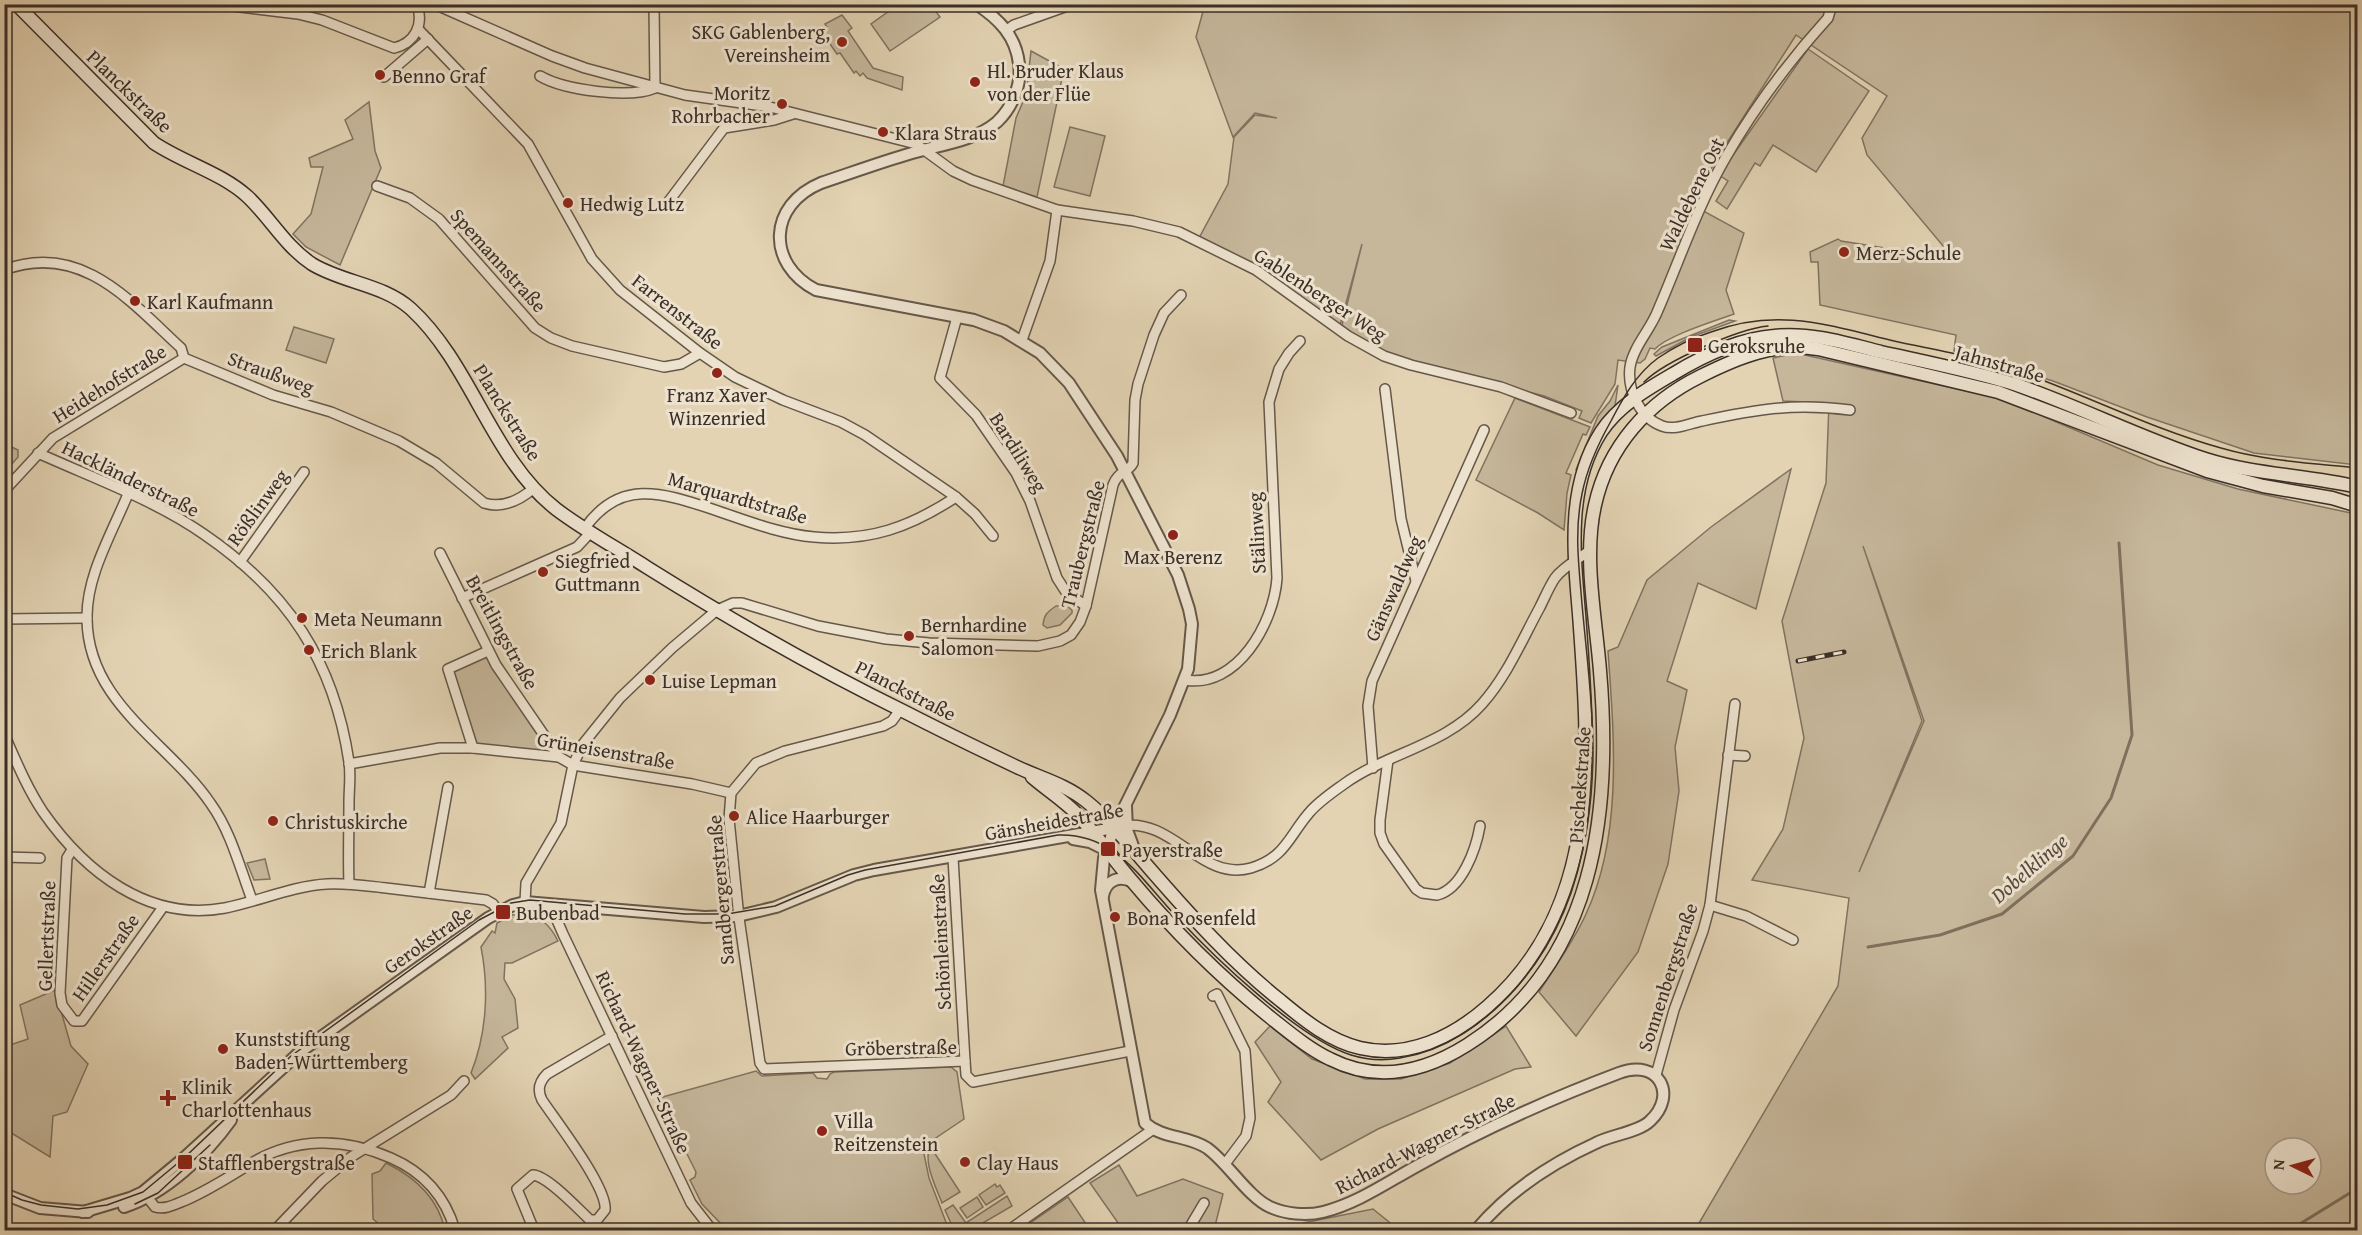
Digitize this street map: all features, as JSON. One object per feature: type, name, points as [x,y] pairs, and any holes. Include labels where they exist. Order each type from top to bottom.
[{"type":"main road","name":"Planckstraße","points":[[16,4],[154,143],[230,183],[246,195],[287,244],[304,259],[339,278],[390,295],[412,310],[446,350],[516,465],[534,488],[558,510],[717,610],[900,710],[1024,771],[1054,782],[1076,794],[1120,826]]},
{"type":"main road","name":"Jahnstraße","points":[[1635,399],[1685,367],[1723,348],[1754,339],[1799,335],[1846,343],[1999,380],[2211,461],[2260,472],[2358,488]]},
{"type":"main road","name":"Jahnstraße","points":[[1645,414],[1695,379],[1743,356],[1765,350],[1807,347],[1998,392],[2207,471],[2257,485],[2332,498],[2358,506]]},
{"type":"main road","name":"Pischekstraße","points":[[1120,826],[1139,856],[1230,958],[1289,1008],[1331,1037],[1368,1050],[1407,1050],[1438,1040],[1469,1021],[1505,990],[1540,944],[1564,894],[1578,845],[1585,793],[1586,744],[1575,562],[1576,510],[1587,463],[1603,429],[1635,399]]},
{"type":"main road","name":"Pischekstraße","points":[[1092,832],[1181,935],[1235,988],[1302,1042],[1342,1065],[1374,1073],[1416,1069],[1436,1062],[1478,1038],[1519,1002],[1547,967],[1572,922],[1591,868],[1601,807],[1604,749],[1590,550],[1594,506],[1605,475],[1627,434],[1645,414]]},
{"type":"main road","name":"Planckstraße","points":[[1024,771],[1068,806],[1092,832]]},
{"type":"street","points":[[216,4],[298,14],[322,20],[393,48],[402,46],[413,37],[418,29],[420,12],[417,4]]},
{"type":"street","name":"Gablenberger Weg","points":[[434,4],[552,56],[655,88],[685,96],[770,107],[916,144],[953,171],[972,180],[1057,210],[1134,221],[1179,232],[1256,270],[1348,336],[1384,356],[1501,387],[1571,413]]},
{"type":"street","points":[[540,75],[554,83],[572,88],[636,94],[655,88],[654,4]]},
{"type":"street","points":[[976,4],[996,18],[1014,42],[1020,68],[1014,98],[1006,111],[996,122],[977,133],[820,183],[799,194],[784,215],[780,225],[780,246],[789,268],[804,284],[816,290],[957,316],[991,325],[1022,340],[1049,361],[1069,383],[1125,471],[1178,575],[1192,624],[1192,641],[1185,680],[1170,715],[1126,800],[1120,826]]},
{"type":"street","points":[[1007,30],[1014,25],[1073,4]]},
{"type":"street","name":"Waldebene Ost","points":[[1645,414],[1635,399],[1631,387],[1632,359],[1657,313],[1700,208],[1726,156],[1773,86],[1828,18],[1832,4]]},
{"type":"street","name":"Farrenstraße","points":[[418,29],[528,144],[598,267],[620,290],[700,353],[755,387],[854,429],[956,497],[975,514],[993,536]]},
{"type":"street","points":[[384,77],[428,39]]},
{"type":"street","points":[[669,201],[724,128],[774,120],[793,114]]},
{"type":"street","name":"Spemannstraße","points":[[377,186],[410,198],[439,219],[527,319],[551,338],[572,346],[664,367],[681,364],[700,353]]},
{"type":"street","points":[[1022,340],[1050,261],[1057,210]]},
{"type":"street","points":[[4,270],[21,264],[49,261],[81,268],[117,291],[182,348],[184,358]]},
{"type":"street","name":"Traubergstraße","points":[[717,610],[733,603],[742,603],[827,628],[910,642],[1038,646],[1060,641],[1071,635],[1080,622],[1086,606],[1113,485],[1117,475],[1132,466],[1135,400],[1150,346],[1164,313],[1181,295]]},
{"type":"street","name":"Bardiliweg","points":[[957,316],[940,378],[976,415],[1016,473],[1030,501],[1057,578],[1066,592],[1086,606]]},
{"type":"street","name":"Stälinweg","points":[[1185,680],[1205,681],[1230,667],[1258,637],[1273,606],[1277,578],[1269,423],[1270,395],[1279,369],[1300,341]]},
{"type":"street","name":"Straußweg","points":[[184,358],[273,396],[331,412],[399,441],[436,463],[484,503],[492,506],[517,501],[534,488]]},
{"type":"street","name":"Heidehofstraße","points":[[4,491],[53,438],[184,358]]},
{"type":"street","points":[[1385,389],[1401,519],[1416,581]]},
{"type":"street","points":[[1645,414],[1658,424],[1669,428],[1762,408],[1814,407],[1850,410]]},
{"type":"street","name":"Gänswaldweg","points":[[1373,768],[1369,693],[1376,670],[1484,430]]},
{"type":"street","name":"Hackländerstraße","points":[[38,453],[128,494],[204,534],[240,562],[291,615],[314,650],[332,691],[349,764],[349,884]]},
{"type":"street","name":"Rößlinweg","points":[[240,562],[304,472]]},
{"type":"street","name":"Marquardtstraße","points":[[462,598],[577,547],[607,503],[629,495],[655,492],[782,532],[814,537],[849,538],[880,533],[907,525],[928,516],[956,497]]},
{"type":"street","points":[[128,494],[92,582],[87,618],[94,658],[104,682],[138,724],[210,803],[224,826],[252,900]]},
{"type":"street","name":"Gänsheidestraße","points":[[525,902],[704,917],[738,916],[786,904],[854,875],[874,870],[953,858],[1120,826],[1139,825],[1163,832],[1205,861],[1227,869],[1250,868],[1273,859],[1291,840],[1309,812],[1346,782],[1436,738],[1458,725],[1480,707],[1505,673],[1554,580],[1590,550]]},
{"type":"street","name":"Breitlingstraße","points":[[440,553],[488,651],[559,757]]},
{"type":"street","points":[[525,902],[526,883],[561,823],[573,765],[583,744],[620,698],[672,648],[717,610]]},
{"type":"street","points":[[4,619],[87,618]]},
{"type":"street","points":[[473,748],[448,669],[488,651]]},
{"type":"street","name":"Sonnenbergstraße","points":[[1476,1230],[1500,1204],[1542,1172],[1594,1143],[1647,1124],[1659,1109],[1662,1100],[1662,1086],[1656,1075],[1674,1010],[1703,932],[1710,905],[1735,704]]},
{"type":"street","name":"Sandbergerstraße","points":[[764,1069],[760,1064],[752,1017],[738,916],[729,819],[731,793],[756,763],[784,751],[883,726],[892,721],[900,710]]},
{"type":"street","points":[[4,734],[42,810],[72,850],[115,884],[131,894],[163,907],[225,908],[294,889],[326,884],[349,884],[486,900],[493,904],[499,912]]},
{"type":"street","name":"Grüneisenstraße","points":[[349,764],[440,748],[473,748],[559,757],[573,765],[692,784],[731,793]]},
{"type":"street","points":[[1728,755],[1745,756]]},
{"type":"street","points":[[1388,760],[1380,833],[1384,844],[1416,889],[1422,893],[1437,895],[1453,885],[1475,849],[1480,826]]},
{"type":"street","points":[[429,893],[448,787]]},
{"type":"street","points":[[1009,1230],[1152,1130],[1142,1116],[1103,908],[1101,884],[1106,850],[1120,826],[1126,800]]},
{"type":"street","points":[[1125,812],[1129,821],[1139,825]]},
{"type":"street","points":[[1058,838],[1083,840],[1106,850]]},
{"type":"street","name":"Gellertstraße","points":[[72,850],[67,858],[60,993],[62,1005],[74,1021]]},
{"type":"street","points":[[4,857],[40,858]]},
{"type":"street","name":"Schönleinstraße","points":[[953,858],[965,1061]]},
{"type":"street","points":[[1103,908],[1104,891],[1110,882],[1120,879],[1133,882]]},
{"type":"street","name":"Gerokstraße","points":[[4,1194],[40,1208],[103,1213],[158,1193],[190,1166],[227,1127],[243,1105],[300,1052],[499,912],[525,902]]},
{"type":"street","name":"Richard-Wagner-Straße","points":[[555,904],[556,918],[691,1203],[712,1230]]},
{"type":"street","points":[[1710,905],[1746,916],[1793,940]]},
{"type":"street","name":"Hillerstraße","points":[[74,1021],[82,1022],[163,907]]},
{"type":"street","points":[[1213,996],[1217,994],[1242,1042],[1246,1061],[1249,1127],[1234,1154],[1225,1164]]},
{"type":"street","points":[[534,1230],[517,1189],[533,1175],[538,1175],[547,1182],[590,1220],[597,1220],[605,1210],[606,1204],[599,1187],[542,1100],[539,1091],[541,1082],[547,1074],[612,1036]]},
{"type":"street","name":"Gröberstraße","points":[[764,1069],[965,1061],[966,1075],[973,1082],[1130,1051]]},
{"type":"street","name":"Richard-Wagner-Straße","points":[[1152,1130],[1163,1135],[1186,1138],[1198,1143],[1225,1164],[1268,1206],[1287,1212],[1305,1214],[1322,1212],[1350,1203],[1497,1126],[1600,1080],[1636,1068],[1656,1075]]},
{"type":"street","points":[[275,1230],[322,1181],[363,1148],[451,1095],[464,1081]]},
{"type":"street","points":[[145,1196],[155,1207],[160,1208],[175,1204],[218,1185],[260,1158],[294,1145],[348,1143],[399,1161],[424,1178],[446,1206],[455,1230]]},
{"type":"street","points":[[1188,1230],[1204,1203]]},
{"type":"shaded area","points":[[899,4],[931,5],[940,17],[890,51],[871,24]]},
{"type":"shaded area","points":[[1205,4],[2357,5],[2357,465],[2254,453],[2147,417],[2053,381],[1954,351],[1956,335],[1820,305],[1818,262],[1811,262],[1810,252],[1838,239],[1954,259],[1867,155],[1862,138],[1887,96],[1796,35],[1714,163],[1694,206],[1744,233],[1726,290],[1734,314],[1681,334],[1655,349],[1650,348],[1645,359],[1640,363],[1618,360],[1615,384],[1591,423],[1579,418],[1582,411],[1544,396],[1398,358],[1364,343],[1342,325],[1362,244],[1339,329],[1258,267],[1198,240],[1228,184],[1234,137],[1255,115],[1277,118],[1255,113],[1233,137],[1196,37]]},
{"type":"shaded area","name":"SKG Gablenberg, Vereinsheim","points":[[842,15],[852,28],[848,31],[873,68],[903,77],[902,90],[867,78],[863,73],[860,76],[856,71],[854,73],[840,53],[837,54],[821,31],[827,27],[825,24]]},
{"type":"shaded area","points":[[1808,49],[1869,91],[1816,172],[1773,145],[1760,166],[1755,163],[1727,209],[1716,201],[1728,181],[1719,175]]},
{"type":"shaded area","points":[[1031,51],[1064,69],[1037,197],[1003,186],[1016,118],[1026,95]]},
{"type":"shaded area","points":[[369,102],[375,151],[381,168],[340,265],[306,247],[293,234],[311,214],[323,167],[311,167],[309,158],[353,139],[345,120]]},
{"type":"shaded area","points":[[1070,127],[1105,136],[1090,196],[1054,187]]},
{"type":"shaded area","points":[[1729,320],[1735,321],[1691,337],[1656,356],[1654,354],[1662,347]]},
{"type":"shaded area","points":[[294,327],[334,339],[326,363],[286,350]]},
{"type":"shaded area","points":[[1796,353],[2002,399],[2158,465],[2238,489],[2351,513],[2357,517],[2357,1230],[1695,1230],[1838,986],[1849,898],[1752,880],[1783,829],[1804,738],[1782,621],[1826,483],[1829,403],[1783,401],[1773,358]],"holes":[[[1863,546],[1924,721],[1859,872],[1922,721]]]},
{"type":"shaded area","points":[[1618,385],[1615,406],[1602,422],[1578,471],[1576,470],[1598,416],[1610,401]]},
{"type":"shaded area","points":[[1515,398],[1590,427],[1586,435],[1583,434],[1566,473],[1571,475],[1564,530],[1538,513],[1476,480]]},
{"type":"shaded area","points":[[5,444],[18,450],[18,457],[5,472]]},
{"type":"shaded area","points":[[1791,469],[1756,609],[1698,583],[1667,681],[1687,690],[1675,747],[1679,791],[1668,864],[1638,952],[1576,1036],[1539,992],[1586,914],[1598,884],[1606,852],[1613,785],[1608,651],[1618,647],[1647,580],[1711,527]]},
{"type":"shaded area","points":[[1056,606],[1067,606],[1072,613],[1060,625],[1047,628],[1043,625],[1045,616]]},
{"type":"shaded area","points":[[488,651],[547,740],[535,755],[473,748],[448,669]]},
{"type":"shaded area","points":[[265,859],[270,879],[254,880],[247,863]]},
{"type":"shaded area","points":[[522,914],[544,922],[558,941],[512,963],[505,963],[504,979],[515,999],[518,1028],[502,1037],[508,1048],[475,1079],[471,1073],[480,1042],[486,994],[481,947],[492,931],[495,933],[497,923],[512,915]]},
{"type":"shaded area","points":[[55,990],[71,1046],[88,1064],[67,1112],[53,1116],[50,1157],[5,1129],[4,1047],[28,1039],[20,1005]]},
{"type":"shaded area","points":[[1270,1026],[1312,1059],[1365,1079],[1401,1079],[1450,1063],[1506,1026],[1531,1067],[1515,1069],[1378,1129],[1321,1160],[1268,1102],[1281,1082],[1255,1042]]},
{"type":"shaded area","points":[[951,1067],[957,1072],[964,1119],[924,1146],[923,1149],[929,1178],[949,1230],[727,1230],[702,1204],[690,1180],[695,1177],[696,1172],[659,1098],[756,1071],[762,1076],[813,1073],[817,1078],[827,1079],[834,1072]]},
{"type":"shaded area","points":[[930,1146],[960,1192],[942,1203],[929,1167]]},
{"type":"shaded area","points":[[386,1163],[416,1182],[424,1190],[437,1208],[445,1230],[381,1230],[379,1224],[373,1219],[372,1174],[380,1171]]},
{"type":"shaded area","points":[[1119,1165],[1137,1196],[1183,1179],[1223,1194],[1214,1230],[1123,1230],[1090,1183]]},
{"type":"shaded area","points":[[995,1184],[997,1187],[1000,1185],[1005,1193],[986,1205],[979,1195]]},
{"type":"shaded area","points":[[1007,1196],[1012,1206],[971,1230],[954,1230],[945,1210],[953,1205],[966,1223]]},
{"type":"shaded area","points":[[977,1197],[983,1207],[967,1218],[960,1208]]},
{"type":"shaded area","points":[[1068,1197],[1090,1230],[1020,1230]]},
{"type":"shaded area","points":[[1373,1209],[1399,1230],[1297,1230],[1303,1223]]},
{"type":"waterway","name":"Dobelklinge","points":[[1868,947],[1940,935],[2002,914],[2073,856],[2111,798],[2132,735],[2119,543]]},
{"type":"waterway","points":[[2290,1230],[2358,1188]]},
{"type":"tram line","points":[[4,1192],[41,1205],[78,1209],[107,1205],[143,1192],[184,1158],[291,1056],[479,920],[511,903],[530,900],[685,914],[727,914],[775,906],[865,870],[1058,835],[1078,836],[1095,841],[1125,860],[1175,915],[1234,973],[1282,1014],[1330,1046],[1357,1057],[1388,1060],[1417,1054],[1449,1042],[1492,1012],[1516,988],[1536,962],[1552,935],[1576,876],[1589,814],[1593,749],[1579,567],[1578,531],[1582,494],[1594,456],[1606,430],[1625,395],[1637,379],[1658,358],[1704,334],[1735,325],[1781,320],[1802,321],[1847,329],[2018,371],[2144,422],[2221,448],[2272,459],[2358,468]]},
{"type":"tram line","points":[[1644,382],[1668,365],[1703,347],[1739,333],[1768,326]]},
{"type":"tram line","points":[[135,1204],[158,1193],[210,1145]]},
{"type":"railway","points":[[1798,661],[1844,652]]},
{"type":"place","name":"SKG Gablenberg, Vereinsheim","points":[[842,42]]},
{"type":"place","name":"Benno Graf","points":[[380,75]]},
{"type":"place","name":"Hl. Bruder Klaus von der Flüe","points":[[975,82]]},
{"type":"place","name":"Moritz Rohrbacher","points":[[782,104]]},
{"type":"place","name":"Klara Straus","points":[[883,132]]},
{"type":"place","name":"Hedwig Lutz","points":[[568,203]]},
{"type":"place","name":"Merz-Schule","points":[[1844,252]]},
{"type":"place","name":"Karl Kaufmann","points":[[135,301]]},
{"type":"place","name":"Geroksruhe","points":[[1695,345]]},
{"type":"place","name":"Franz Xaver Winzenried","points":[[717,373]]},
{"type":"place","name":"Max Berenz","points":[[1173,535]]},
{"type":"place","name":"Siegfried Guttmann","points":[[543,572]]},
{"type":"place","name":"Meta Neumann","points":[[302,618]]},
{"type":"place","name":"Bernhardine Salomon","points":[[909,636]]},
{"type":"place","name":"Erich Blank","points":[[309,650]]},
{"type":"place","name":"Luise Lepman","points":[[650,680]]},
{"type":"place","name":"Alice Haarburger","points":[[734,816]]},
{"type":"place","name":"Christuskirche","points":[[273,821]]},
{"type":"place","name":"Payerstraße","points":[[1108,849]]},
{"type":"place","name":"Bubenbad","points":[[503,912]]},
{"type":"place","name":"Bona Rosenfeld","points":[[1115,917]]},
{"type":"place","name":"Kunststiftung Baden-Württemberg","points":[[223,1049]]},
{"type":"place","name":"Klinik Charlottenhaus","points":[[168,1098]]},
{"type":"place","name":"Villa Reitzenstein","points":[[822,1131]]},
{"type":"place","name":"Stafflenbergstraße","points":[[185,1162]]},
{"type":"place","name":"Clay Haus","points":[[965,1162]]}]
